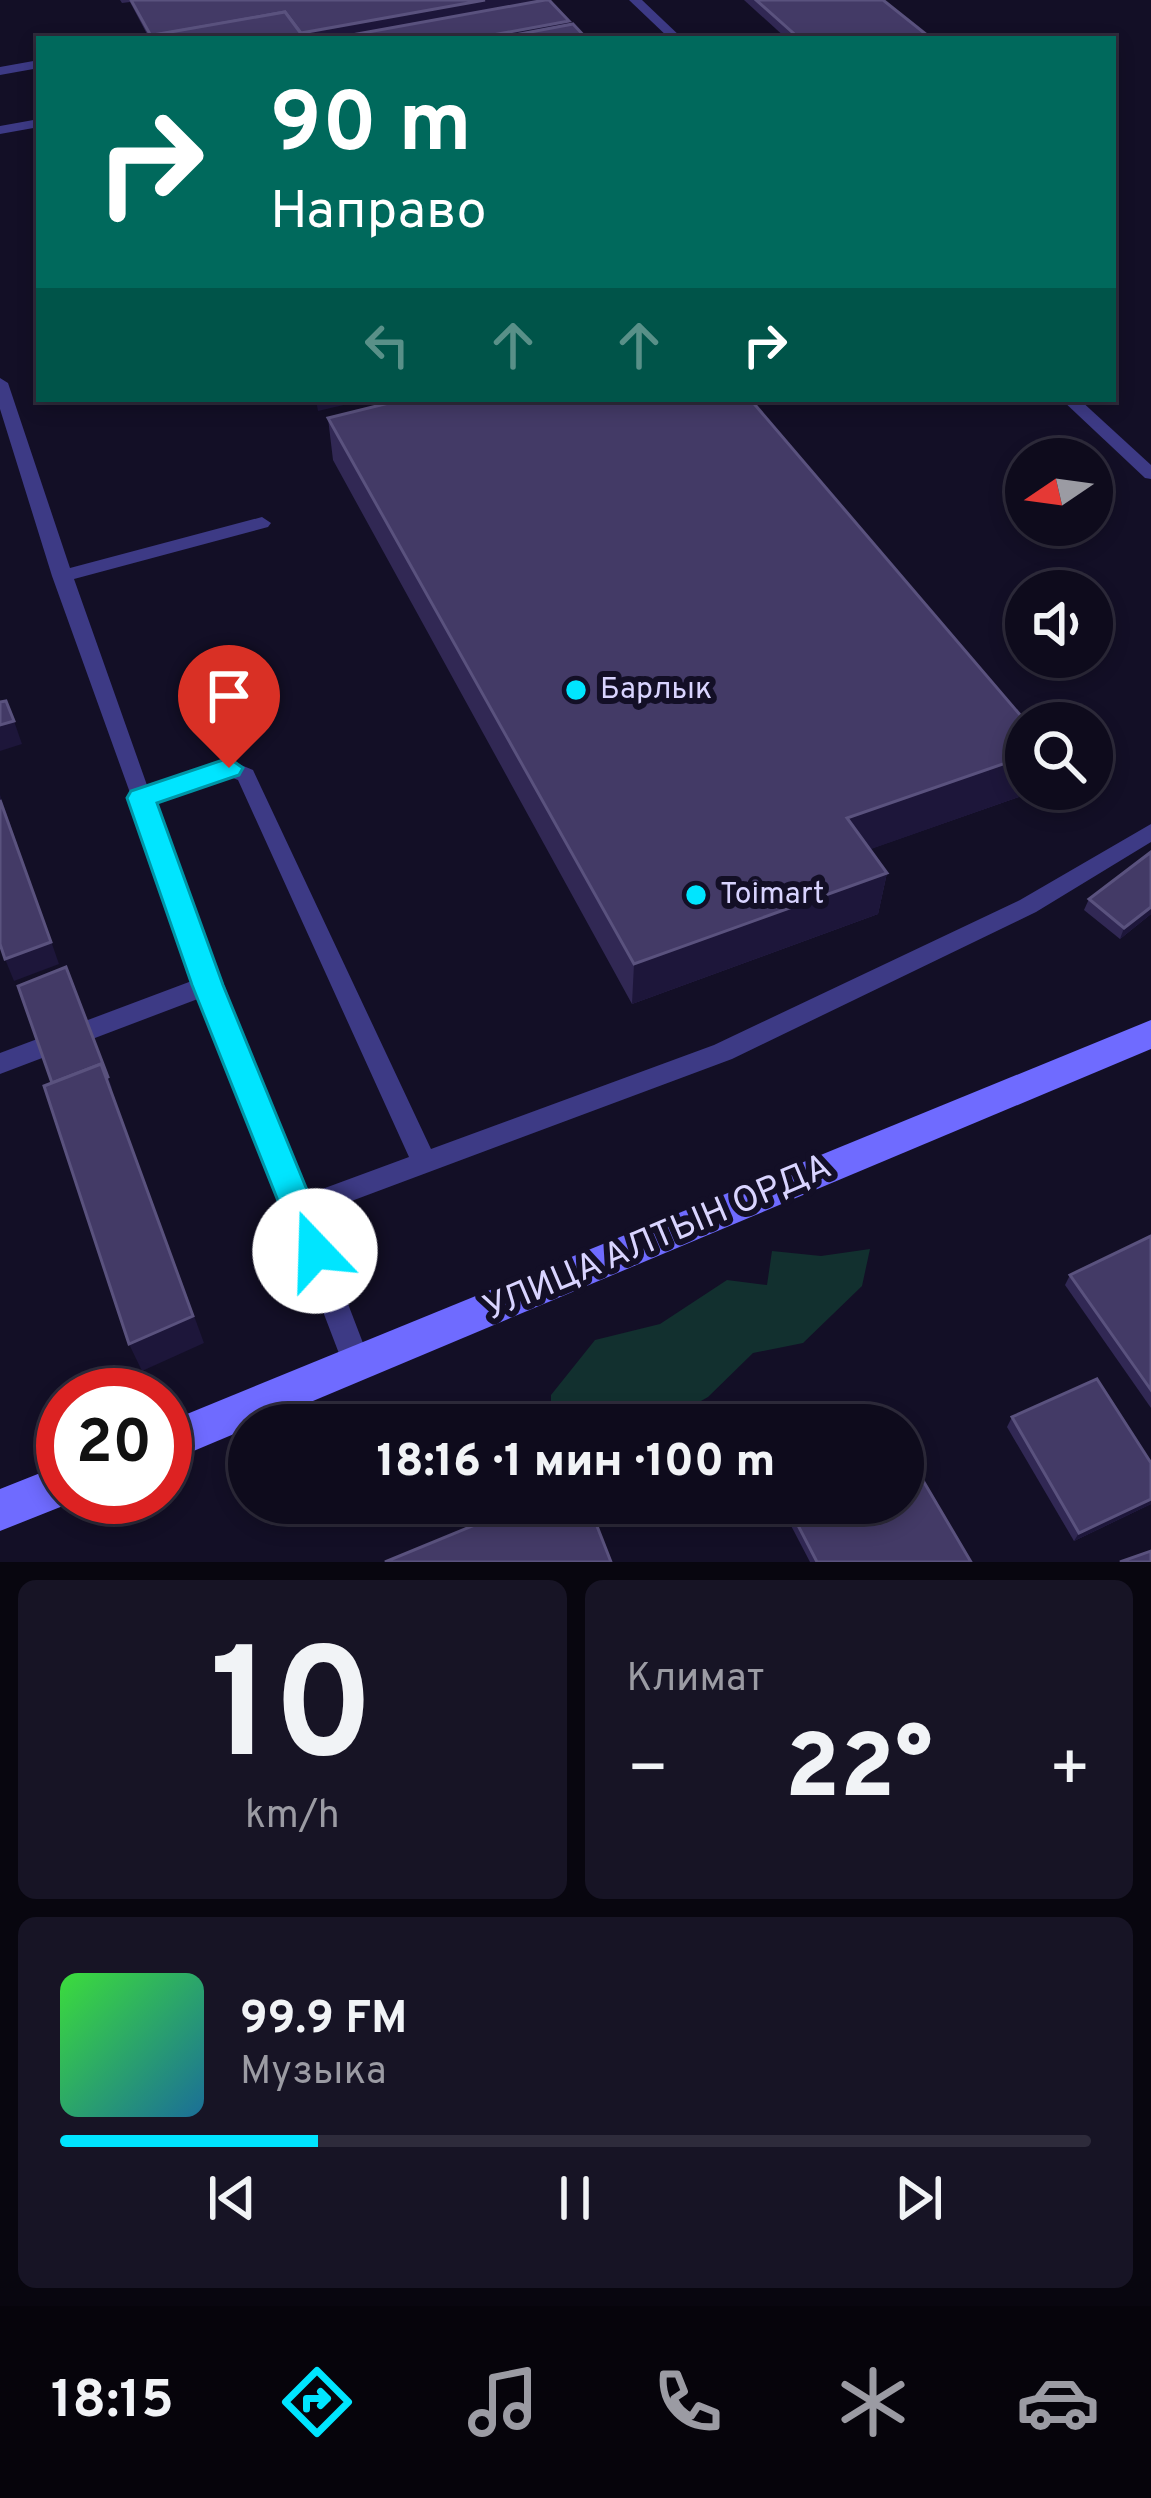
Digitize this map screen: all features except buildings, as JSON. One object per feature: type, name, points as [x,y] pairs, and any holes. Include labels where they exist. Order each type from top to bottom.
[{"type":"main road","name":"УЛИЦА АЛТЫН ОРДА","points":[[192,1432],[1151,1034]]},
{"type":"main road","points":[[0,1510],[36,1496]]},
{"type":"lane","points":[[635,0],[674,36]]},
{"type":"lane","points":[[0,71],[36,65]]},
{"type":"lane","points":[[0,130],[36,124]]},
{"type":"lane","points":[[0,383],[61,576],[208,985],[357,1364]]},
{"type":"lane","points":[[1072,402],[1151,474]]},
{"type":"lane","points":[[61,576],[262,523]]},
{"type":"lane","points":[[141,798],[229,768],[246,775],[424,1162]]},
{"type":"lane","points":[[299,1209],[723,1052],[1028,906],[1151,832]]},
{"type":"lane","points":[[0,1064],[208,985]]},
{"type":"green space","points":[[870,1249],[862,1286],[803,1343],[753,1353],[696,1404],[551,1404],[551,1395],[595,1340],[660,1324],[727,1280],[767,1285],[772,1251],[821,1256]]},
{"type":"place","name":"Барлык","points":[[576,690]]},
{"type":"place","name":"Toimart","points":[[696,895]]},
{"type":"route","points":[[229,768],[141,798],[208,985],[315,1251]]}]
